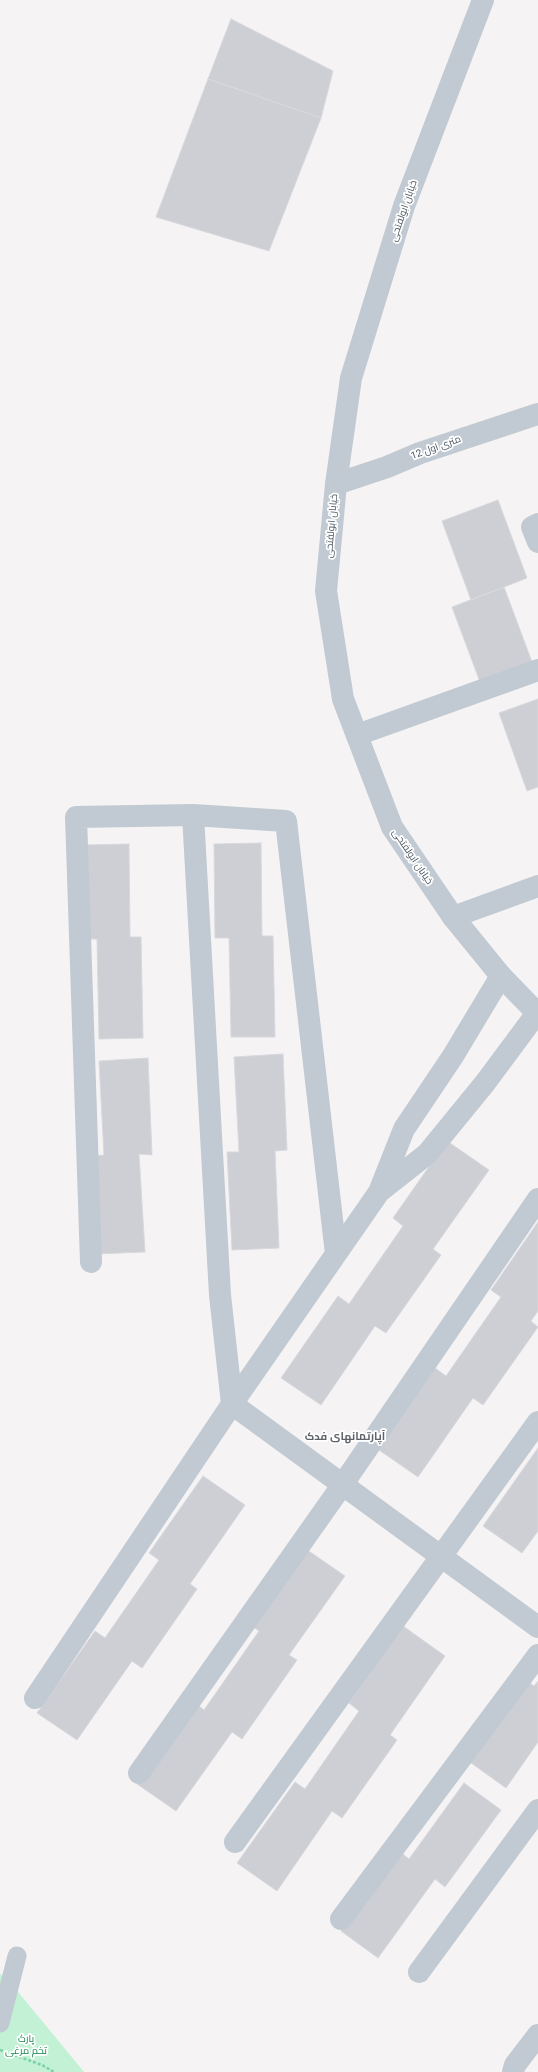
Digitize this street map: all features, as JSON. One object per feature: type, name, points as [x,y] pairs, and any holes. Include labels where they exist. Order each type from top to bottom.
[{"type":"street","name":"خیابان ابولفتحی","points":[[483,0],[404,206],[351,378],[336,484],[326,591],[343,699],[392,827],[453,917],[500,976],[537,1013]]},
{"type":"street","name":"12 متری اول","points":[[336,484],[387,467],[420,453],[538,414]]},
{"type":"street","points":[[538,524],[532,527],[538,542]]},
{"type":"street","points":[[357,735],[538,670]]},
{"type":"street","points":[[92,1262],[76,817],[194,815],[286,821],[336,1254]]},
{"type":"street","points":[[194,815],[220,1295],[232,1404],[538,1627]]},
{"type":"street","points":[[453,917],[538,886]]},
{"type":"street","points":[[35,1698],[232,1404],[379,1192],[404,1129],[453,1056],[500,976]]},
{"type":"street","points":[[379,1192],[427,1154],[485,1083],[537,1013]]},
{"type":"street","points":[[139,1773],[343,1484],[538,1199]]},
{"type":"street","points":[[235,1842],[538,1422]]},
{"type":"street","points":[[340,1919],[538,1655]]},
{"type":"street","points":[[419,1972],[538,1810]]},
{"type":"street","points":[[0,2023],[17,1956]]},
{"type":"street","points":[[513,2072],[515,2065],[538,2035]]},
{"type":"path","points":[[0,2050],[42,2065],[54,2072]]},
{"type":"green space","name":"پارک تخم مرغی","points":[[0,1974],[10,1982],[84,2072],[0,2072]]},
{"type":"building","points":[[231,19],[333,71],[321,118],[208,79]]},
{"type":"building","points":[[208,79],[321,118],[269,251],[156,217]]},
{"type":"building","points":[[498,500],[527,578],[471,600],[442,521]]},
{"type":"building","points":[[504,587],[532,662],[480,682],[452,607]]},
{"type":"building","points":[[538,699],[538,787],[527,791],[499,713]]},
{"type":"building","points":[[261,843],[262,936],[273,936],[275,1037],[231,1037],[229,938],[215,938],[214,844]]},
{"type":"building","points":[[129,844],[130,937],[141,937],[143,1038],[99,1039],[97,939],[83,939],[82,845]]},
{"type":"building","points":[[283,1054],[287,1150],[275,1151],[279,1248],[232,1250],[227,1152],[239,1152],[234,1057]]},
{"type":"building","points":[[148,1058],[152,1155],[139,1154],[145,1252],[97,1254],[92,1156],[104,1155],[99,1061]]},
{"type":"building","points":[[447,1141],[489,1170],[433,1249],[441,1255],[386,1333],[375,1326],[321,1405],[281,1378],[338,1296],[349,1304],[403,1226],[393,1218]]},
{"type":"building","points":[[538,1222],[538,1311],[531,1321],[538,1327],[483,1405],[473,1398],[418,1477],[379,1450],[435,1368],[446,1376],[501,1297],[491,1290]]},
{"type":"building","points":[[538,1448],[538,1531],[522,1553],[483,1526]]},
{"type":"building","points":[[203,1476],[245,1505],[190,1584],[197,1589],[142,1668],[132,1661],[77,1740],[37,1713],[95,1631],[105,1638],[159,1560],[149,1553]]},
{"type":"building","points":[[303,1547],[345,1576],[289,1655],[297,1660],[242,1739],[232,1732],[176,1811],[137,1784],[194,1702],[204,1710],[259,1631],[249,1624]]},
{"type":"building","points":[[403,1626],[445,1656],[390,1735],[397,1740],[342,1818],[332,1811],[277,1891],[237,1863],[295,1782],[305,1789],[359,1711],[349,1703]]},
{"type":"building","points":[[524,1679],[534,1686],[538,1681],[538,1742],[506,1788],[467,1760]]},
{"type":"building","points":[[464,1783],[501,1810],[445,1887],[435,1879],[378,1958],[341,1931],[399,1851],[409,1859]]},
{"type":"district","name":"آپارتمانهای فدک","points":[[345,1437]]}]
